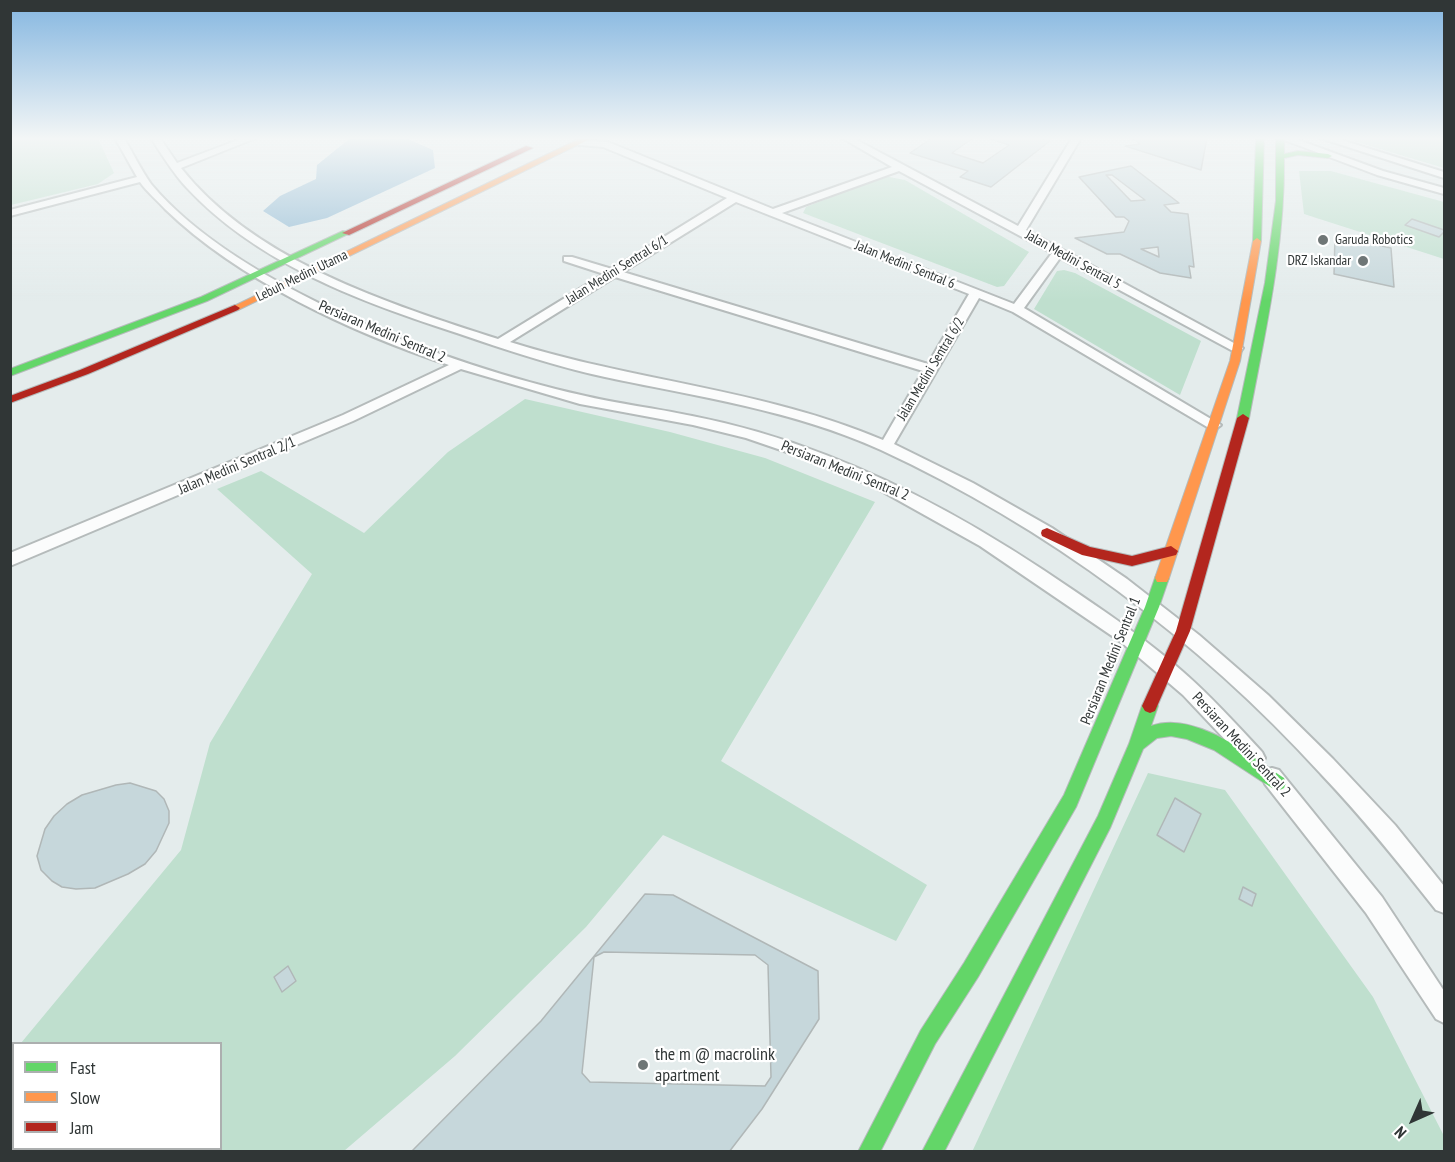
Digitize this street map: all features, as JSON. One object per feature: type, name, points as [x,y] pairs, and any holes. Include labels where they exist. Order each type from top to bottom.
[{"type":"street","points":[[10,213],[90,192]]},
{"type":"street","name":"Persiaran Medini Sentral 2","points":[[153,192],[201,237],[239,264],[339,317],[460,365],[561,395],[737,432],[791,447],[855,472],[923,503],[1001,550],[1135,644],[1193,693],[1278,783],[1374,905],[1444,1011]]},
{"type":"street","name":"Persiaran Medini Sentral 2","points":[[198,192],[231,222],[273,251],[365,296],[417,316],[500,344],[588,369],[736,398],[797,415],[886,446],[963,485],[1047,533],[1183,631],[1299,734],[1382,825],[1444,902]]},
{"type":"street","name":"Lebuh Medini Utama","points":[[10,373],[148,322],[434,192]]},
{"type":"street","name":"Lebuh Medini Utama","points":[[10,400],[77,376],[169,338],[475,192]]},
{"type":"street","name":"Jalan Medini Sentral 6","points":[[721,192],[1017,309],[1214,425]]},
{"type":"street","points":[[772,213],[829,192]]},
{"type":"street","name":"Jalan Medini Sentral 5","points":[[948,192],[1237,348]]},
{"type":"street","points":[[1020,232],[1044,192]]},
{"type":"street","name":"Persiaran Medini Sentral 1","points":[[868,1152],[928,1037],[971,970],[1070,801],[1152,607],[1229,382],[1256,256],[1260,192]]},
{"type":"street","points":[[932,1152],[1104,822],[1183,631],[1239,438],[1270,283],[1280,192]]},
{"type":"street","name":"Jalan Medini Sentral 6/1","points":[[500,344],[610,273],[735,198]]},
{"type":"street","points":[[1017,309],[1025,295],[1058,253]]},
{"type":"street","points":[[568,259],[930,369]]},
{"type":"street","name":"Jalan Medini Sentral 6/2","points":[[886,446],[976,293]]},
{"type":"street","name":"Jalan Medini Sentral 2/1","points":[[10,560],[348,418],[460,365]]},
{"type":"street","points":[[1047,533],[1087,551],[1132,561],[1171,551]]},
{"type":"street","points":[[1137,744],[1156,731],[1184,730],[1205,738],[1278,783]]},
{"type":"green space","points":[[11,192],[64,192],[11,205]]},
{"type":"green space","points":[[843,192],[926,192],[1029,252],[1004,286],[997,287],[803,213],[806,207]]},
{"type":"green space","points":[[1301,192],[1408,192],[1444,202],[1444,259],[1304,214]]},
{"type":"green space","points":[[1057,271],[1075,273],[1201,341],[1180,395],[1034,309]]},
{"type":"green space","points":[[525,399],[670,432],[765,458],[875,502],[721,761],[927,885],[896,941],[663,835],[586,927],[455,1056],[344,1151],[11,1152],[10,1057],[12,1054],[12,1150],[222,1150],[222,1042],[22,1042],[181,850],[210,743],[312,574],[217,489],[261,471],[364,533],[448,452]]},
{"type":"green space","points":[[1148,773],[1225,790],[1373,997],[1444,1136],[1444,1152],[972,1152]]},
{"type":"water","points":[[288,192],[383,192],[327,218],[289,227],[263,211]]},
{"type":"building","points":[[1093,192],[1123,192],[1131,201],[1145,200],[1135,192],[1165,192],[1179,203],[1164,205],[1171,212],[1188,214],[1194,267],[1189,266],[1191,278],[1160,273],[1120,254],[1107,254],[1075,238],[1124,232],[1129,221],[1124,217],[1116,217]],"holes":[[[1158,247],[1159,257],[1141,249]]]},
{"type":"building","points":[[1412,219],[1444,230],[1444,232],[1439,237],[1405,225]]},
{"type":"building","name":"DRZ Iskandar","points":[[1335,236],[1391,248],[1394,287],[1334,274]]},
{"type":"building","points":[[130,783],[156,791],[164,799],[169,811],[169,823],[156,851],[145,864],[95,888],[62,887],[52,881],[41,870],[37,856],[45,829],[54,816],[67,804],[82,795]]},
{"type":"building","points":[[1175,798],[1201,814],[1184,852],[1157,835]]},
{"type":"building","points":[[1243,887],[1256,894],[1252,906],[1239,899]]},
{"type":"building","name":"the m @ macrolink apartment","points":[[645,894],[673,895],[818,971],[819,1019],[762,1109],[729,1152],[411,1152],[541,1021]]},
{"type":"building","points":[[604,952],[755,955],[768,965],[771,1077],[765,1086],[590,1082],[582,1073],[594,957]]},
{"type":"building","points":[[288,966],[296,981],[282,992],[274,977]]},
{"type":"traffic: fast","points":[[1257,241],[1258,192]]},
{"type":"traffic: fast","points":[[1243,418],[1270,283],[1280,192]]},
{"type":"traffic: fast","points":[[10,373],[204,299],[346,233]]},
{"type":"traffic: fast","points":[[868,1152],[928,1037],[971,970],[1070,801],[1152,607],[1162,578]]},
{"type":"traffic: fast","points":[[932,1152],[1104,822],[1137,744],[1150,706]]},
{"type":"traffic: fast","points":[[1137,744],[1156,731],[1171,729],[1187,732],[1220,745],[1278,783]]},
{"type":"traffic: slow","points":[[235,308],[475,192]]},
{"type":"traffic: slow","points":[[1162,578],[1235,361],[1257,241]]},
{"type":"traffic: jam","points":[[346,233],[434,192]]},
{"type":"traffic: jam","points":[[10,400],[84,372],[235,308]]},
{"type":"traffic: jam","points":[[1150,706],[1183,631],[1243,418]]},
{"type":"traffic: jam","points":[[1047,533],[1087,551],[1132,561],[1171,551]]},
{"type":"place","name":"Garuda Robotics","points":[[1323,240]]},
{"type":"place","name":"DRZ Iskandar","points":[[1363,261]]},
{"type":"place","name":"the m @ macrolink apartment","points":[[643,1065]]}]
